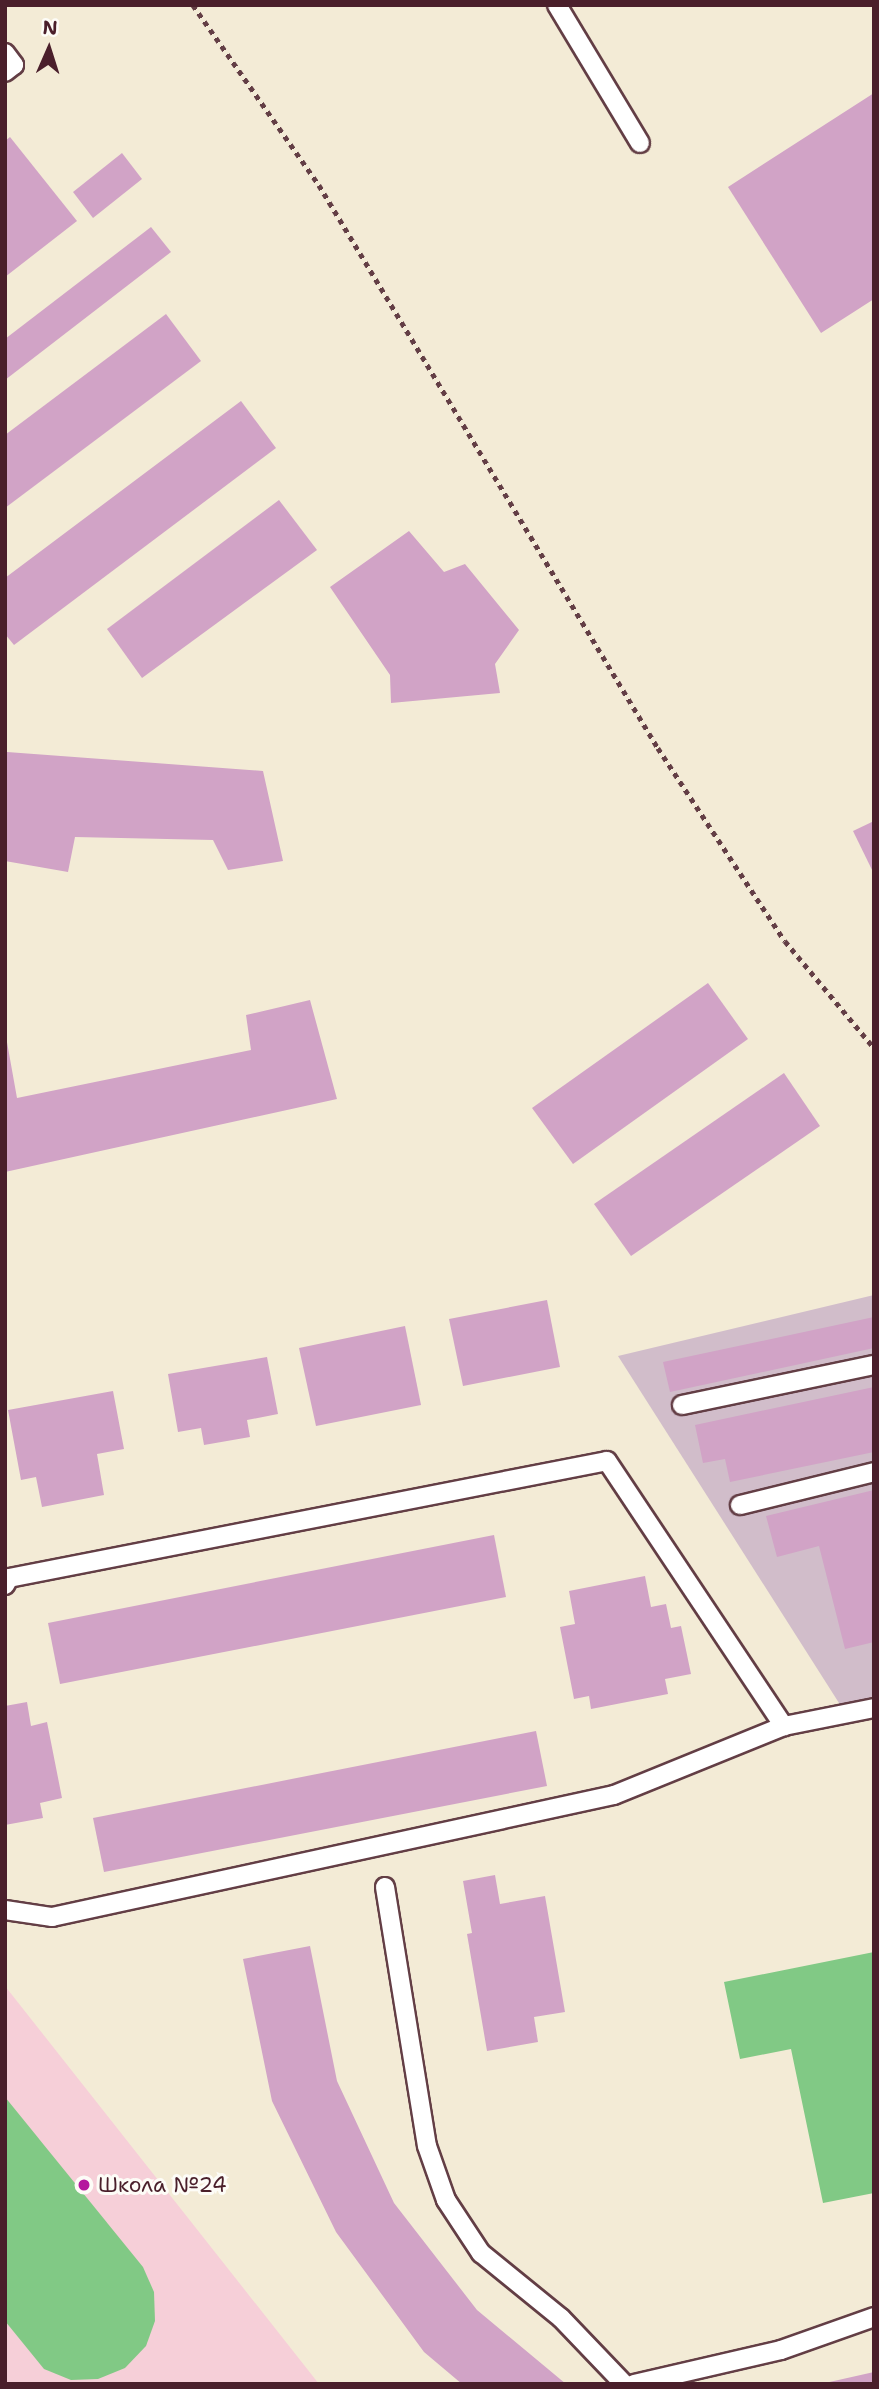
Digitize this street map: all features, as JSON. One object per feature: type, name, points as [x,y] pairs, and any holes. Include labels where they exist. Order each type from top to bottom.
[{"type":"lane","points":[[557,5],[640,144]]},
{"type":"lane","points":[[5,53],[15,65],[5,72]]},
{"type":"lane","points":[[682,1405],[874,1366]]},
{"type":"lane","points":[[5,1585],[9,1578],[607,1461],[783,1726]]},
{"type":"lane","points":[[740,1505],[874,1472]]},
{"type":"lane","points":[[5,1910],[52,1917],[614,1795],[783,1726],[874,1708]]},
{"type":"lane","points":[[385,1887],[427,2146],[446,2200],[481,2253],[561,2318],[624,2384]]},
{"type":"lane","points":[[634,2384],[781,2350],[874,2317]]},
{"type":"path","points":[[193,5],[319,184],[666,759],[785,941],[874,1048]]},
{"type":"shaded area","points":[[874,1295],[874,1708],[846,1714],[618,1356]]},
{"type":"shaded area","name":"Школа №24","points":[[5,1986],[319,2384],[5,2384]]},
{"type":"green space","points":[[874,1952],[874,2193],[823,2203],[791,2049],[740,2059],[724,1982]]},
{"type":"green space","points":[[5,2097],[143,2267],[154,2292],[155,2321],[146,2346],[125,2368],[98,2379],[71,2380],[44,2369],[5,2321]]},
{"type":"building","points":[[874,93],[874,299],[821,333],[728,187]]},
{"type":"building","points":[[10,137],[77,221],[5,277],[5,141]]},
{"type":"building","points":[[122,153],[142,179],[93,218],[73,192]]},
{"type":"building","points":[[151,227],[171,252],[5,380],[5,339]]},
{"type":"building","points":[[166,314],[201,361],[5,508],[5,435]]},
{"type":"building","points":[[241,401],[276,448],[14,645],[5,634],[5,578]]},
{"type":"building","points":[[279,500],[317,550],[142,678],[107,629]]},
{"type":"building","points":[[409,531],[444,572],[465,564],[519,630],[495,664],[500,693],[391,703],[390,675],[330,587]]},
{"type":"building","points":[[7,752],[263,771],[283,861],[228,870],[213,840],[75,837],[68,872],[5,861]]},
{"type":"building","points":[[874,821],[874,874],[853,831]]},
{"type":"building","points":[[708,983],[748,1039],[573,1164],[532,1108]]},
{"type":"building","points":[[310,1000],[337,1099],[5,1172],[5,1031],[17,1098],[251,1050],[246,1015]]},
{"type":"building","points":[[784,1073],[820,1126],[631,1256],[594,1204]]},
{"type":"building","points":[[547,1300],[560,1367],[463,1386],[449,1319]]},
{"type":"building","points":[[874,1317],[874,1348],[670,1392],[663,1362]]},
{"type":"building","points":[[405,1326],[421,1405],[316,1426],[299,1348]]},
{"type":"building","points":[[267,1357],[278,1414],[247,1420],[250,1437],[204,1445],[201,1428],[178,1432],[168,1374]]},
{"type":"building","points":[[874,1387],[874,1452],[730,1482],[725,1459],[703,1463],[695,1425]]},
{"type":"building","points":[[113,1391],[124,1449],[97,1454],[104,1495],[42,1507],[36,1477],[21,1480],[8,1410]]},
{"type":"building","points":[[874,1490],[874,1642],[845,1649],[819,1546],[777,1557],[766,1516]]},
{"type":"building","points":[[494,1535],[506,1597],[60,1684],[48,1623]]},
{"type":"building","points":[[645,1576],[651,1607],[666,1604],[671,1628],[681,1626],[691,1674],[665,1679],[668,1694],[591,1709],[589,1696],[574,1699],[560,1627],[575,1624],[569,1591]]},
{"type":"building","points":[[27,1702],[31,1726],[47,1722],[62,1798],[40,1803],[43,1818],[5,1825],[5,1706]]},
{"type":"building","points":[[536,1731],[547,1786],[104,1872],[93,1818]]},
{"type":"building","points":[[495,1875],[500,1904],[545,1896],[565,2012],[534,2017],[538,2042],[487,2051],[467,1934],[472,1933],[463,1881]]},
{"type":"building","points":[[310,1946],[337,2081],[394,2203],[477,2310],[566,2384],[462,2384],[424,2352],[336,2232],[272,2101],[243,1959]]},
{"type":"building","points":[[874,2372],[874,2384],[825,2383]]},
{"type":"place","name":"Школа №24","points":[[84,2185]]}]
